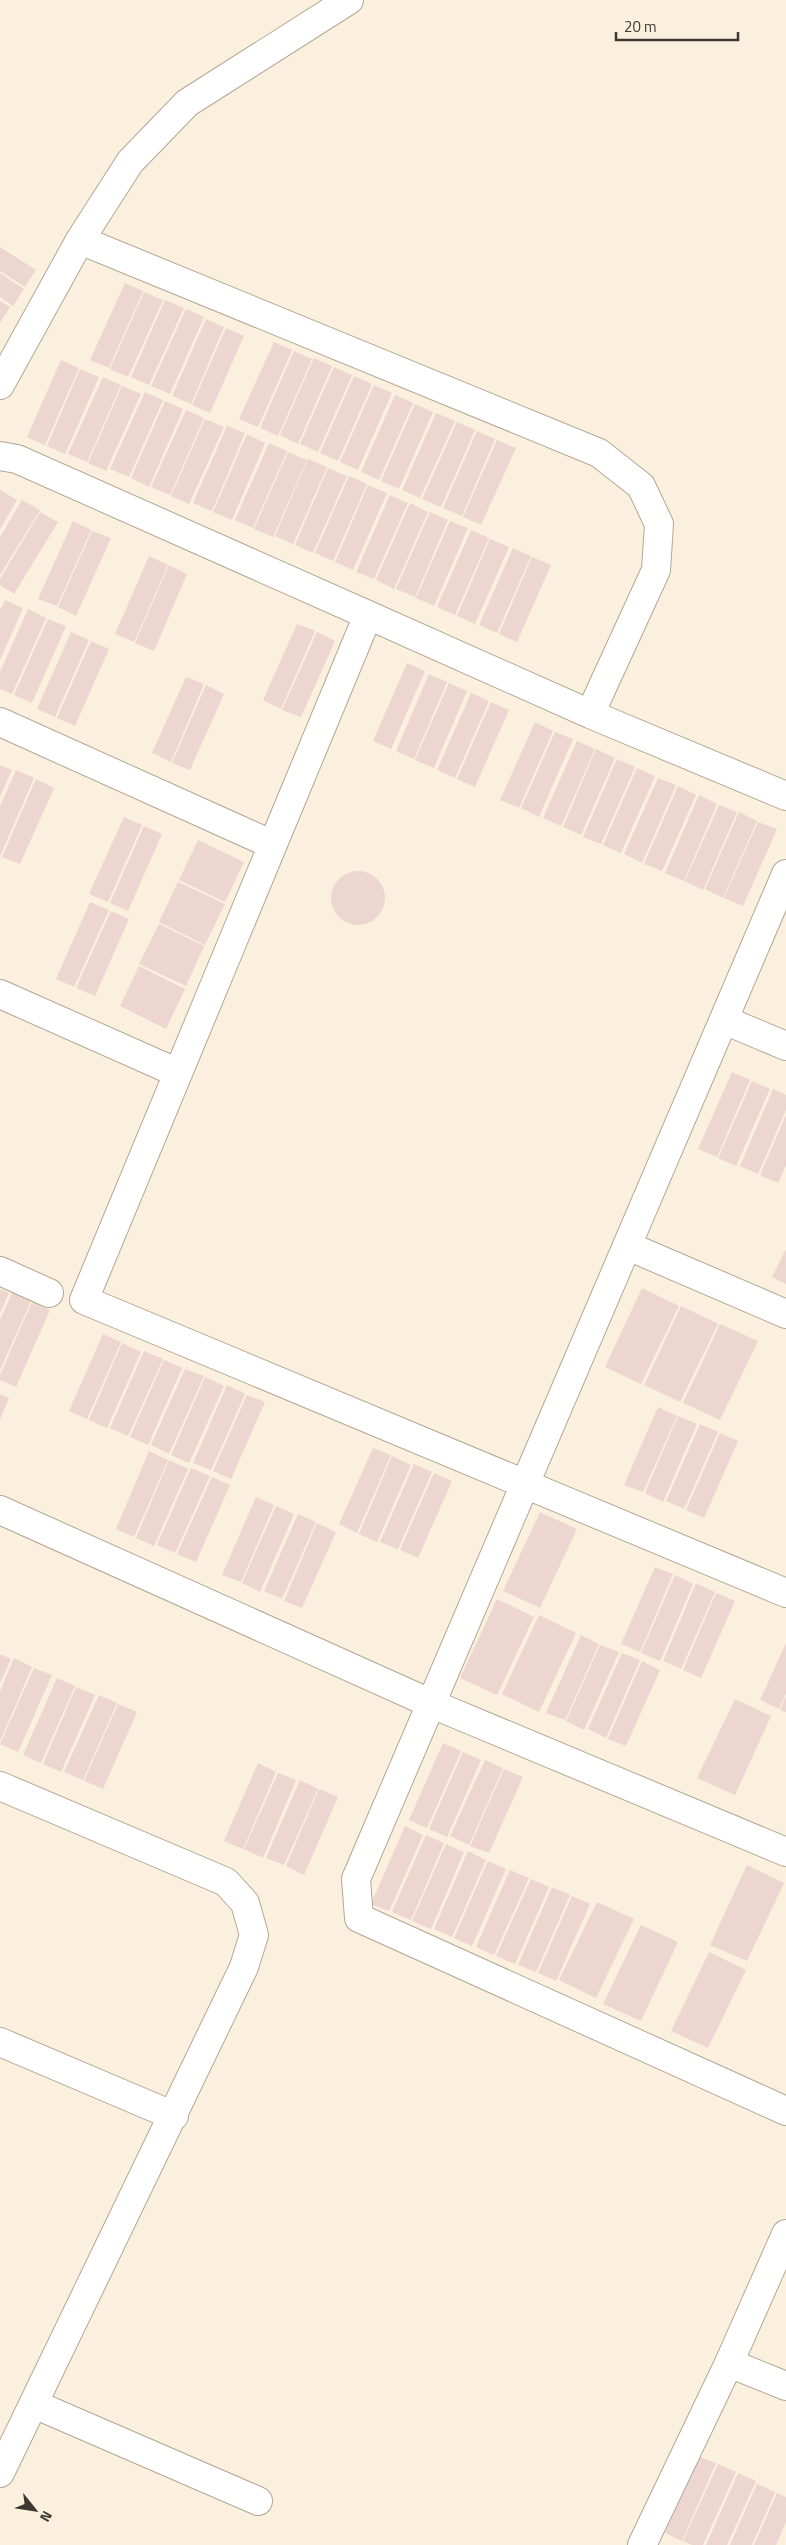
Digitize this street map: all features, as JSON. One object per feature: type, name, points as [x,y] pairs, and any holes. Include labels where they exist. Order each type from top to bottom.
[{"type":"street","points":[[0,385],[80,240],[130,162],[187,103],[349,0]]},
{"type":"street","points":[[80,240],[599,453],[641,486],[660,524],[656,570],[590,714]]},
{"type":"street","points":[[0,456],[17,459],[590,714],[786,796]]},
{"type":"street","points":[[368,615],[271,844],[84,1300],[525,1486],[786,1593]]},
{"type":"street","points":[[0,722],[271,844]]},
{"type":"street","points":[[786,874],[356,1879],[359,1918],[786,2111]]},
{"type":"street","points":[[0,994],[178,1073]]},
{"type":"street","points":[[724,1020],[786,1046]]},
{"type":"street","points":[[628,1246],[786,1314]]},
{"type":"street","points":[[0,1271],[49,1293]]},
{"type":"street","points":[[0,1510],[432,1704],[786,1852]]},
{"type":"street","points":[[0,1786],[226,1882],[245,1903],[254,1936],[244,1967],[174,2116],[0,2474]]},
{"type":"street","points":[[0,2042],[174,2116]]},
{"type":"street","points":[[647,2544],[786,2234]]},
{"type":"street","points":[[729,2363],[786,2386]]},
{"type":"street","points":[[34,2404],[258,2501]]},
{"type":"building","points":[[0,247],[36,270],[25,287],[0,271]]},
{"type":"building","points":[[0,273],[24,289],[13,306],[0,297]]},
{"type":"building","points":[[125,283],[143,291],[109,368],[90,360]]},
{"type":"building","points":[[144,292],[163,300],[128,377],[110,369]]},
{"type":"building","points":[[165,300],[184,308],[149,385],[131,377]]},
{"type":"building","points":[[0,301],[10,307],[0,323]]},
{"type":"building","points":[[186,309],[204,317],[170,394],[151,386]]},
{"type":"building","points":[[206,319],[224,327],[191,404],[172,396]]},
{"type":"building","points":[[226,328],[244,336],[210,413],[192,405]]},
{"type":"building","points":[[274,342],[292,350],[258,427],[239,419]]},
{"type":"building","points":[[294,351],[312,359],[278,436],[260,428]]},
{"type":"building","points":[[314,358],[332,366],[298,444],[280,435]]},
{"type":"building","points":[[61,360],[79,368],[45,445],[27,437]]},
{"type":"building","points":[[334,367],[352,375],[318,452],[300,444]]},
{"type":"building","points":[[80,369],[99,377],[65,454],[47,446]]},
{"type":"building","points":[[354,376],[372,384],[338,461],[320,453]]},
{"type":"building","points":[[103,377],[121,385],[87,462],[68,454]]},
{"type":"building","points":[[374,385],[392,393],[358,470],[340,462]]},
{"type":"building","points":[[122,386],[141,394],[106,471],[88,463]]},
{"type":"building","points":[[145,392],[163,400],[129,477],[110,469]]},
{"type":"building","points":[[395,395],[413,403],[379,480],[361,472]]},
{"type":"building","points":[[165,401],[183,409],[149,487],[131,478]]},
{"type":"building","points":[[415,404],[433,412],[399,489],[381,481]]},
{"type":"building","points":[[186,410],[204,418],[170,495],[151,487]]},
{"type":"building","points":[[436,413],[455,421],[420,498],[402,490]]},
{"type":"building","points":[[205,419],[224,427],[189,504],[171,496]]},
{"type":"building","points":[[457,422],[475,430],[441,507],[422,499]]},
{"type":"building","points":[[227,426],[245,433],[212,511],[193,503]]},
{"type":"building","points":[[477,431],[495,439],[462,516],[443,508]]},
{"type":"building","points":[[247,434],[265,443],[232,520],[213,512]]},
{"type":"building","points":[[497,440],[516,448],[481,525],[463,517]]},
{"type":"building","points":[[269,443],[287,451],[253,528],[235,520]]},
{"type":"building","points":[[288,452],[307,460],[273,537],[254,529]]},
{"type":"building","points":[[308,459],[327,467],[293,544],[275,536]]},
{"type":"building","points":[[328,468],[347,476],[313,553],[295,545]]},
{"type":"building","points":[[349,476],[367,484],[333,561],[315,553]]},
{"type":"building","points":[[368,485],[387,493],[353,570],[335,562]]},
{"type":"building","points":[[0,490],[17,500],[0,529]]},
{"type":"building","points":[[390,495],[408,503],[374,579],[356,572]]},
{"type":"building","points":[[22,500],[40,510],[0,575],[0,537]]},
{"type":"building","points":[[410,503],[428,512],[394,589],[376,580]]},
{"type":"building","points":[[40,512],[58,522],[14,594],[0,585],[0,579]]},
{"type":"building","points":[[430,512],[448,520],[415,597],[396,589]]},
{"type":"building","points":[[73,521],[91,530],[57,606],[38,599]]},
{"type":"building","points":[[450,521],[468,528],[434,606],[416,598]]},
{"type":"building","points":[[471,530],[489,538],[455,615],[437,607]]},
{"type":"building","points":[[92,531],[111,538],[76,616],[58,607]]},
{"type":"building","points":[[490,539],[509,547],[475,624],[457,616]]},
{"type":"building","points":[[513,548],[531,556],[497,633],[479,625]]},
{"type":"building","points":[[149,556],[168,565],[134,642],[115,634]]},
{"type":"building","points":[[532,557],[551,565],[517,642],[499,634]]},
{"type":"building","points":[[169,565],[187,574],[154,651],[135,643]]},
{"type":"building","points":[[5,600],[23,608],[0,660],[0,610]]},
{"type":"building","points":[[28,609],[46,618],[12,694],[0,689],[0,672]]},
{"type":"building","points":[[48,619],[66,626],[32,703],[14,695]]},
{"type":"building","points":[[297,624],[315,631],[281,709],[263,700]]},
{"type":"building","points":[[71,632],[89,640],[55,717],[37,709]]},
{"type":"building","points":[[317,632],[335,641],[301,717],[282,710]]},
{"type":"building","points":[[91,641],[109,649],[75,726],[57,718]]},
{"type":"building","points":[[407,663],[425,671],[391,749],[373,741]]},
{"type":"building","points":[[429,674],[447,682],[414,759],[396,751]]},
{"type":"building","points":[[186,677],[204,684],[171,762],[152,753]]},
{"type":"building","points":[[449,683],[467,691],[434,768],[415,760]]},
{"type":"building","points":[[206,685],[224,694],[190,770],[172,763]]},
{"type":"building","points":[[471,693],[489,701],[455,778],[437,770]]},
{"type":"building","points":[[491,702],[509,710],[475,787],[457,779]]},
{"type":"building","points":[[535,722],[553,731],[519,808],[500,800]]},
{"type":"building","points":[[555,732],[573,739],[539,817],[521,808]]},
{"type":"building","points":[[577,741],[595,749],[561,826],[543,818]]},
{"type":"building","points":[[596,749],[615,758],[581,835],[563,827]]},
{"type":"building","points":[[617,759],[635,767],[601,844],[583,837]]},
{"type":"building","points":[[0,765],[12,770],[0,797]]},
{"type":"building","points":[[637,768],[655,776],[621,853],[603,845]]},
{"type":"building","points":[[16,770],[34,778],[0,856],[0,806]]},
{"type":"building","points":[[658,778],[676,785],[642,863],[624,854]]},
{"type":"building","points":[[36,779],[54,788],[20,864],[2,857]]},
{"type":"building","points":[[678,786],[696,795],[662,871],[644,864]]},
{"type":"building","points":[[699,795],[717,804],[684,881],[665,873]]},
{"type":"building","points":[[719,805],[737,812],[703,890],[685,881]]},
{"type":"building","points":[[739,812],[757,821],[723,898],[705,889]]},
{"type":"building","points":[[124,817],[142,825],[108,902],[89,894]]},
{"type":"building","points":[[758,822],[777,829],[743,906],[724,898]]},
{"type":"building","points":[[144,826],[162,834],[128,911],[110,903]]},
{"type":"building","points":[[198,840],[244,862],[225,902],[179,880]]},
{"type":"building","points":[[358,871],[368,873],[377,879],[383,888],[385,898],[383,908],[377,917],[368,923],[358,925],[348,923],[339,917],[333,908],[331,898],[333,888],[339,879],[348,873]]},
{"type":"building","points":[[178,882],[225,904],[205,945],[159,922]]},
{"type":"building","points":[[90,902],[109,910],[74,987],[56,979]]},
{"type":"building","points":[[111,911],[129,919],[95,996],[76,988]]},
{"type":"building","points":[[159,924],[204,946],[186,986],[139,964]]},
{"type":"building","points":[[139,966],[185,989],[166,1029],[120,1006]]},
{"type":"building","points":[[732,1072],[750,1080],[717,1157],[698,1149]]},
{"type":"building","points":[[752,1081],[770,1089],[736,1166],[718,1158]]},
{"type":"building","points":[[773,1089],[786,1095],[786,1110],[758,1174],[740,1166]]},
{"type":"building","points":[[786,1115],[786,1165],[778,1183],[760,1175]]},
{"type":"building","points":[[786,1249],[786,1284],[772,1277]]},
{"type":"building","points":[[642,1288],[679,1306],[641,1384],[605,1367]]},
{"type":"building","points":[[0,1289],[9,1293],[0,1313]]},
{"type":"building","points":[[12,1293],[31,1301],[0,1370],[0,1320]]},
{"type":"building","points":[[32,1302],[50,1310],[16,1387],[0,1380],[0,1375]]},
{"type":"building","points":[[681,1306],[718,1324],[680,1402],[644,1385]]},
{"type":"building","points":[[720,1324],[758,1341],[720,1420],[683,1403]]},
{"type":"building","points":[[103,1334],[121,1342],[87,1419],[69,1411]]},
{"type":"building","points":[[122,1343],[141,1352],[107,1428],[89,1420]]},
{"type":"building","points":[[144,1351],[163,1359],[128,1436],[110,1428]]},
{"type":"building","points":[[164,1360],[182,1368],[148,1445],[130,1437]]},
{"type":"building","points":[[185,1369],[204,1376],[169,1454],[151,1445]]},
{"type":"building","points":[[205,1377],[224,1386],[189,1463],[171,1455]]},
{"type":"building","points":[[227,1385],[245,1394],[211,1470],[193,1463]]},
{"type":"building","points":[[0,1394],[9,1398],[0,1420]]},
{"type":"building","points":[[247,1395],[265,1402],[231,1479],[213,1471]]},
{"type":"building","points":[[658,1407],[677,1416],[643,1492],[624,1485]]},
{"type":"building","points":[[678,1416],[697,1424],[663,1502],[645,1493]]},
{"type":"building","points":[[700,1424],[718,1432],[684,1509],[666,1501]]},
{"type":"building","points":[[720,1433],[738,1441],[704,1518],[686,1510]]},
{"type":"building","points":[[373,1448],[391,1455],[357,1533],[339,1524]]},
{"type":"building","points":[[149,1451],[168,1460],[134,1537],[116,1529]]},
{"type":"building","points":[[392,1456],[411,1465],[377,1542],[359,1534]]},
{"type":"building","points":[[169,1460],[188,1469],[154,1546],[136,1538]]},
{"type":"building","points":[[414,1464],[432,1472],[398,1549],[380,1542]]},
{"type":"building","points":[[191,1468],[210,1476],[175,1553],[157,1545]]},
{"type":"building","points":[[434,1473],[452,1481],[418,1558],[400,1550]]},
{"type":"building","points":[[212,1477],[230,1485],[196,1562],[177,1554]]},
{"type":"building","points":[[256,1497],[274,1505],[241,1582],[222,1575]]},
{"type":"building","points":[[276,1506],[294,1514],[260,1592],[242,1583]]},
{"type":"building","points":[[540,1512],[577,1529],[540,1608],[503,1591]]},
{"type":"building","points":[[298,1514],[316,1522],[282,1599],[264,1591]]},
{"type":"building","points":[[317,1523],[336,1532],[302,1608],[284,1601]]},
{"type":"building","points":[[655,1567],[673,1574],[640,1652],[621,1644]]},
{"type":"building","points":[[675,1575],[693,1584],[660,1661],[641,1653]]},
{"type":"building","points":[[696,1583],[715,1592],[681,1669],[663,1661]]},
{"type":"building","points":[[716,1593],[735,1601],[701,1678],[683,1670]]},
{"type":"building","points":[[497,1599],[534,1617],[497,1695],[460,1678]]},
{"type":"building","points":[[539,1615],[576,1633],[539,1712],[502,1694]]},
{"type":"building","points":[[581,1635],[599,1644],[565,1720],[546,1713]]},
{"type":"building","points":[[786,1643],[786,1693],[779,1709],[760,1700]]},
{"type":"building","points":[[600,1645],[619,1652],[584,1730],[566,1721]]},
{"type":"building","points":[[622,1653],[640,1660],[606,1738],[588,1729]]},
{"type":"building","points":[[0,1654],[11,1659],[0,1683]]},
{"type":"building","points":[[14,1658],[32,1667],[0,1741],[0,1691]]},
{"type":"building","points":[[642,1661],[660,1670],[626,1746],[608,1739]]},
{"type":"building","points":[[34,1668],[52,1675],[18,1752],[0,1744]]},
{"type":"building","points":[[57,1678],[75,1686],[41,1763],[23,1755]]},
{"type":"building","points":[[76,1687],[95,1695],[61,1772],[43,1764]]},
{"type":"building","points":[[99,1695],[117,1703],[83,1780],[64,1772]]},
{"type":"building","points":[[786,1696],[786,1712],[780,1710]]},
{"type":"building","points":[[735,1699],[771,1716],[735,1795],[697,1778]]},
{"type":"building","points":[[118,1704],[137,1712],[103,1789],[84,1781]]},
{"type":"building","points":[[443,1743],[461,1751],[427,1828],[409,1820]]},
{"type":"building","points":[[463,1752],[481,1760],[447,1837],[429,1829]]},
{"type":"building","points":[[485,1760],[503,1768],[469,1845],[450,1836]]},
{"type":"building","points":[[258,1763],[276,1772],[243,1849],[224,1841]]},
{"type":"building","points":[[504,1769],[523,1777],[489,1853],[470,1846]]},
{"type":"building","points":[[278,1773],[296,1780],[263,1858],[244,1849]]},
{"type":"building","points":[[300,1780],[318,1789],[284,1865],[266,1858]]},
{"type":"building","points":[[319,1789],[338,1797],[304,1875],[286,1866]]},
{"type":"building","points":[[405,1826],[423,1835],[389,1911],[371,1904]]},
{"type":"building","points":[[426,1835],[444,1843],[411,1920],[392,1912]]},
{"type":"building","points":[[446,1844],[464,1852],[431,1929],[412,1921]]},
{"type":"building","points":[[468,1851],[486,1860],[452,1937],[434,1929]]},
{"type":"building","points":[[488,1861],[506,1869],[472,1946],[454,1938]]},
{"type":"building","points":[[747,1865],[784,1883],[747,1961],[710,1945]]},
{"type":"building","points":[[510,1870],[529,1878],[494,1955],[476,1947]]},
{"type":"building","points":[[531,1879],[549,1887],[515,1964],[496,1956]]},
{"type":"building","points":[[552,1887],[570,1895],[536,1972],[518,1965]]},
{"type":"building","points":[[572,1896],[590,1904],[556,1981],[538,1973]]},
{"type":"building","points":[[597,1902],[634,1919],[596,1998],[559,1980]]},
{"type":"building","points":[[641,1925],[678,1942],[641,2021],[603,2004]]},
{"type":"building","points":[[709,1952],[746,1970],[708,2048],[671,2031]]},
{"type":"building","points":[[697,2456],[716,2463],[682,2541],[663,2532]]},
{"type":"building","points":[[718,2464],[736,2472],[703,2545],[692,2545],[683,2541]]},
{"type":"building","points":[[738,2473],[756,2481],[727,2545],[706,2545]]},
{"type":"building","points":[[757,2484],[775,2492],[752,2545],[730,2545]]},
{"type":"building","points":[[777,2493],[786,2497],[786,2522],[776,2545],[754,2545]]}]
